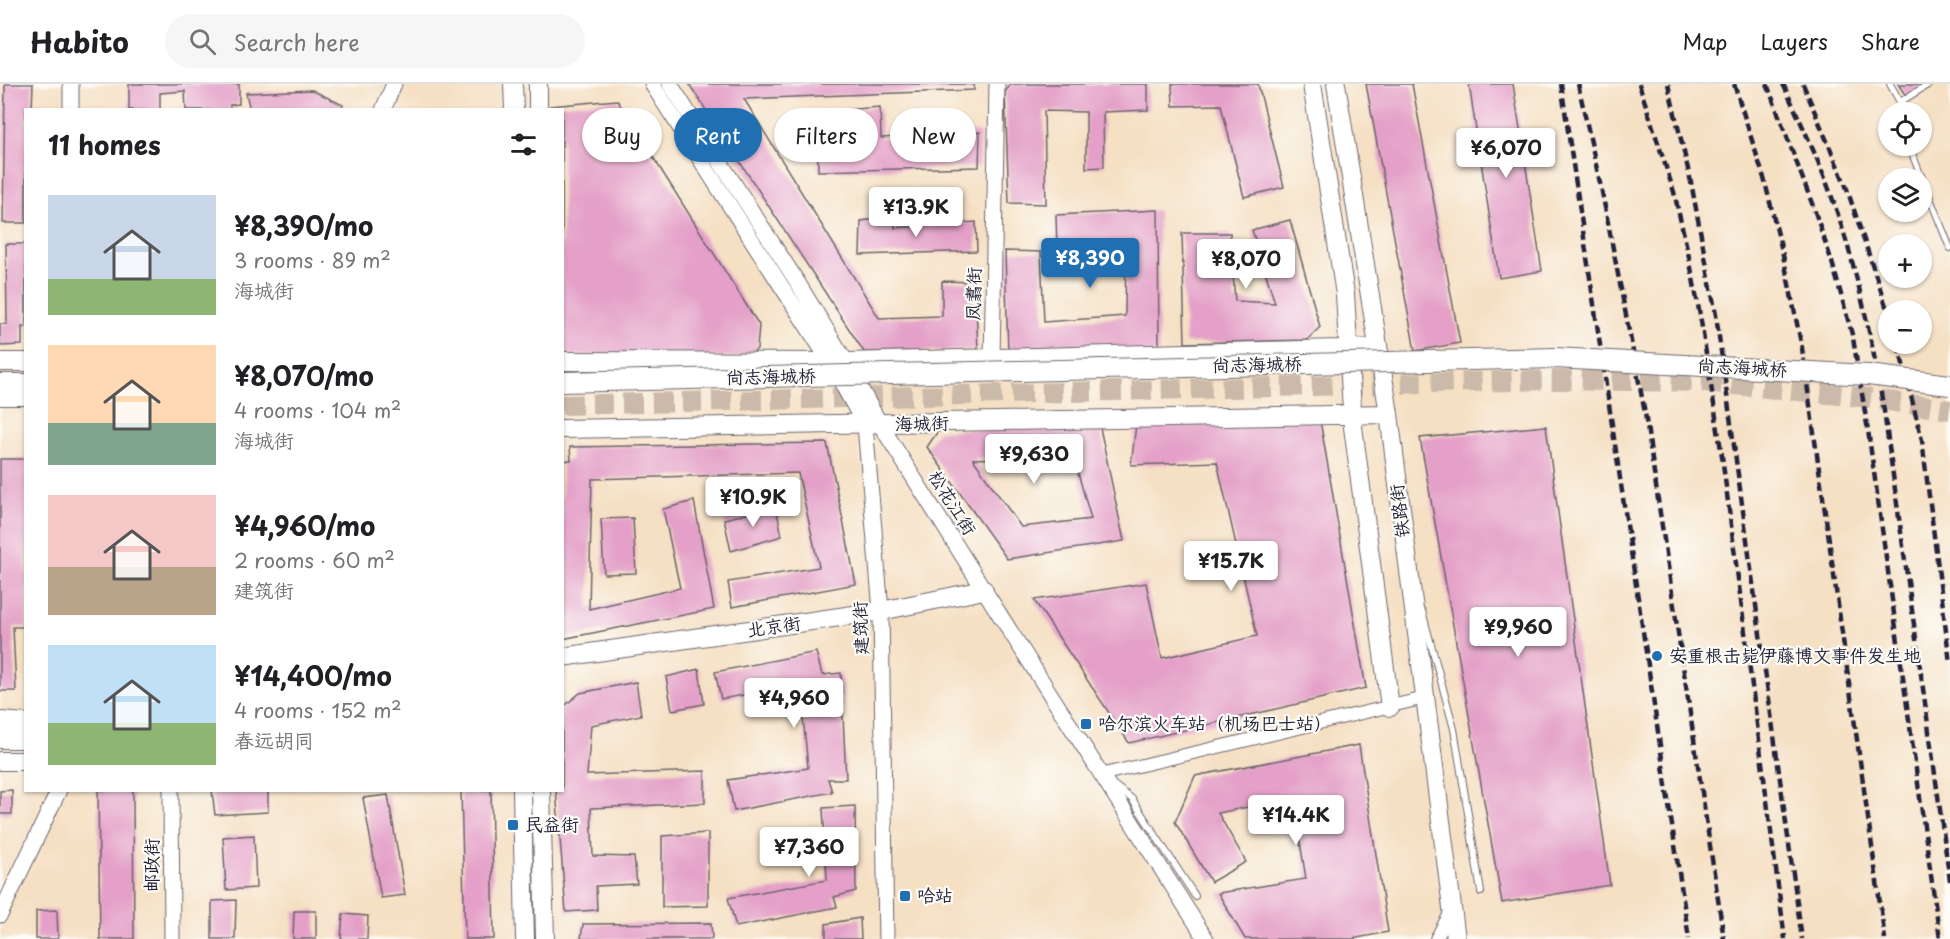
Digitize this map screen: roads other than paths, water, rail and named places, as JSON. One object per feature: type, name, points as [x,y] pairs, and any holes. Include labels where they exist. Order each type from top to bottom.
[{"type":"main road","points":[[513,84],[514,108]]},
{"type":"main road","points":[[537,84],[538,108]]},
{"type":"main road","name":"铁路街","points":[[1312,84],[1345,294],[1352,415],[1389,707]]},
{"type":"main road","name":"铁路街","points":[[1336,84],[1389,414],[1403,540],[1456,939]]},
{"type":"main road","points":[[564,361],[993,360],[1377,348]]},
{"type":"main road","name":"尚志海城桥","points":[[564,382],[1555,358],[1869,375],[1950,385]]},
{"type":"main road","points":[[0,362],[24,362]]},
{"type":"main road","points":[[0,384],[24,384]]},
{"type":"main road","points":[[0,396],[24,396]]},
{"type":"main road","name":"海城街","points":[[564,429],[1389,414]]},
{"type":"main road","name":"北京街","points":[[564,657],[881,611],[984,590]]},
{"type":"main road","points":[[0,721],[24,723]]},
{"type":"main road","points":[[0,739],[24,739]]},
{"type":"main road","points":[[0,761],[24,761]]},
{"type":"main road","points":[[522,792],[525,939]]},
{"type":"main road","points":[[541,792],[545,939]]},
{"type":"street","points":[[71,84],[71,108]]},
{"type":"street","points":[[384,108],[394,84]]},
{"type":"street","name":"松花江街","points":[[652,84],[838,362]]},
{"type":"street","name":"松花江街","points":[[670,84],[873,424],[984,590],[1206,939]]},
{"type":"street","name":"凤翥街","points":[[993,360],[997,84]]},
{"type":"street","name":"建筑街","points":[[873,424],[881,611],[886,939]]},
{"type":"street","points":[[1100,775],[1425,698]]},
{"type":"street","points":[[0,915],[58,792]]},
{"type":"street","name":"邮政街","points":[[171,792],[172,939]]},
{"type":"street","points":[[1436,939],[1452,910]]},
{"type":"lane","points":[[1890,84],[1900,102],[1929,84]]},
{"type":"lane","points":[[1913,156],[1950,248]]},
{"type":"lane","points":[[1403,540],[1454,729],[1481,892]]},
{"type":"lane","points":[[1100,775],[1132,800],[1195,896]]},
{"type":"tunnel","points":[[564,405],[1551,380],[1703,382],[1861,397],[1950,410]]},
{"type":"railway","points":[[1561,84],[1689,939]]},
{"type":"railway","points":[[1578,84],[1602,192],[1645,413],[1724,939]]},
{"type":"railway","points":[[1639,84],[1674,192],[1701,321],[1722,456],[1785,939]]},
{"type":"railway","points":[[1668,84],[1691,182],[1716,315],[1802,939]]},
{"type":"railway","points":[[1734,84],[1764,178],[1802,348],[1885,939]]},
{"type":"railway","points":[[1767,84],[1832,262],[1853,338],[1940,939]]},
{"type":"railway","points":[[1783,84],[1816,156],[1836,209],[1867,323],[1884,411],[1950,881]]},
{"type":"railway","points":[[1803,84],[1846,186],[1884,300]]},
{"type":"railway","points":[[1900,354],[1922,440],[1950,663]]},
{"type":"place","name":"安重根击毙伊藤博文事件发生地","points":[[1657,656]]},
{"type":"place","name":"哈尔滨火车站（机场巴士站）","points":[[1086,724]]},
{"type":"place","name":"民益街","points":[[513,825]]},
{"type":"place","name":"哈站","points":[[905,896]]}]
